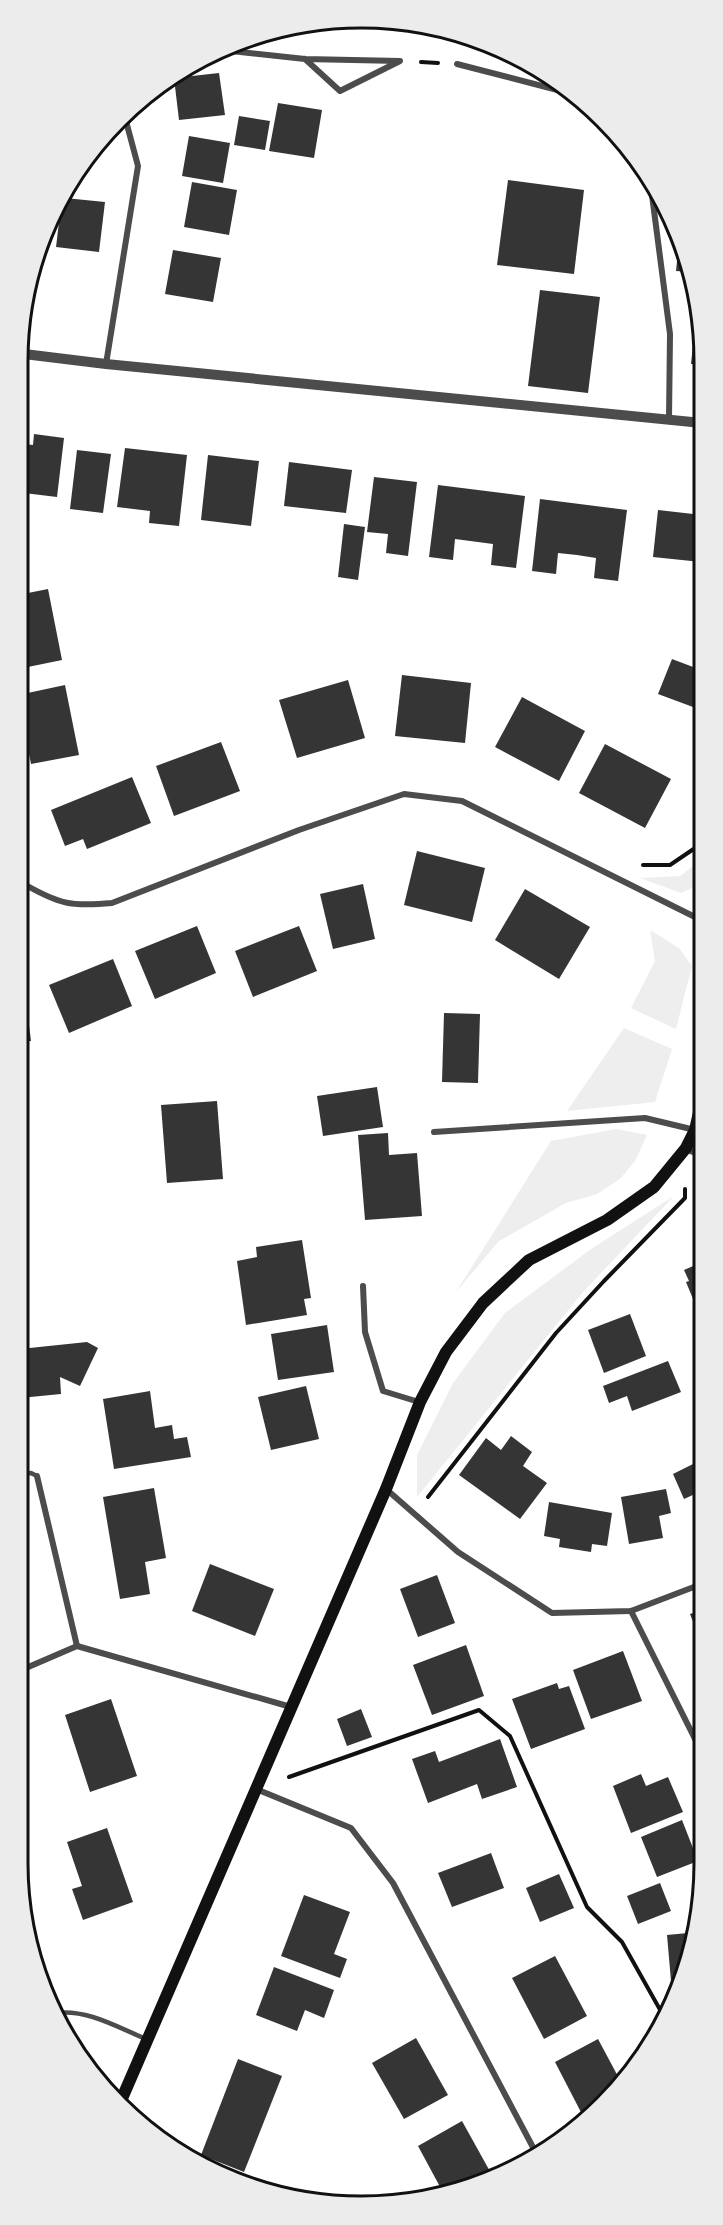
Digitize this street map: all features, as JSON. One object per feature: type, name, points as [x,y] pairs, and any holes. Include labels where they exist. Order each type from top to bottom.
[{"type":"main road","points":[[123,2096],[386,1489],[420,1402],[446,1352],[483,1303],[529,1260],[607,1220],[654,1187],[686,1148],[694,1132]]},
{"type":"street","points":[[239,52],[305,59],[400,61]]},
{"type":"street","points":[[305,59],[340,91],[400,61]]},
{"type":"street","points":[[457,64],[552,89]]},
{"type":"street","points":[[106,364],[138,166],[127,125]]},
{"type":"street","points":[[653,200],[670,334],[669,419]]},
{"type":"street","points":[[28,355],[694,422]]},
{"type":"street","points":[[28,886],[50,899],[81,906],[112,903],[299,830],[404,794],[462,801],[694,917]]},
{"type":"street","points":[[434,1132],[645,1118],[694,1130]]},
{"type":"street","points":[[686,1148],[694,1152]]},
{"type":"street","points":[[363,1286],[365,1332],[383,1391],[420,1402]]},
{"type":"street","points":[[37,1476],[77,1646]]},
{"type":"street","points":[[386,1489],[458,1552],[552,1612],[631,1611],[694,1587]]},
{"type":"street","points":[[631,1611],[694,1737]]},
{"type":"street","points":[[28,1667],[77,1646],[291,1707]]},
{"type":"street","points":[[255,1789],[351,1828],[393,1882],[534,2148]]},
{"type":"lane","points":[[28,1474],[37,1476]]},
{"type":"lane","points":[[64,2012],[95,2017],[148,2040]]},
{"type":"path","points":[[400,61],[457,64]]},
{"type":"path","points":[[627,884],[635,865],[670,865],[694,849]]},
{"type":"path","points":[[415,1514],[556,1333],[685,1198],[686,1148]]},
{"type":"path","points":[[255,1789],[479,1710],[510,1736],[587,1907],[622,1942],[660,2010]]},
{"type":"shaded area","points":[[694,865],[694,887],[681,893],[640,878],[680,876]]},
{"type":"shaded area","points":[[650,930],[679,948],[692,966],[676,1029],[631,1008],[655,961]]},
{"type":"shaded area","points":[[624,1028],[672,1049],[655,1102],[567,1111]]},
{"type":"shaded area","points":[[616,1129],[647,1135],[635,1161],[620,1179],[597,1194],[566,1203],[499,1241],[456,1292],[551,1141]]},
{"type":"shaded area","points":[[674,1196],[583,1292],[417,1497],[417,1455],[453,1383],[505,1313],[591,1249]]},
{"type":"building","points":[[219,73],[225,115],[179,120],[175,86],[190,76]]},
{"type":"building","points":[[278,103],[322,110],[314,158],[269,151]]},
{"type":"building","points":[[239,116],[270,121],[265,150],[234,145]]},
{"type":"building","points":[[189,136],[230,143],[223,183],[182,176]]},
{"type":"building","points":[[508,180],[584,190],[574,274],[497,265]]},
{"type":"building","points":[[192,182],[237,190],[229,235],[184,227]]},
{"type":"building","points":[[71,199],[105,202],[99,252],[56,247],[59,223]]},
{"type":"building","points":[[173,250],[221,258],[213,302],[165,294]]},
{"type":"building","points":[[678,256],[682,271],[676,271]]},
{"type":"building","points":[[540,290],[600,297],[588,393],[528,386]]},
{"type":"building","points":[[694,337],[694,364],[691,364]]},
{"type":"building","points":[[34,434],[64,438],[57,497],[28,493],[28,444],[33,445]]},
{"type":"building","points":[[125,448],[187,455],[179,526],[149,523],[150,511],[117,507]]},
{"type":"building","points":[[77,450],[111,454],[103,513],[70,509]]},
{"type":"building","points":[[208,455],[259,461],[251,526],[201,520]]},
{"type":"building","points":[[289,462],[352,470],[346,513],[284,506]]},
{"type":"building","points":[[374,477],[417,482],[408,556],[386,553],[388,534],[367,532]]},
{"type":"building","points":[[438,485],[525,496],[516,568],[491,565],[493,544],[455,539],[453,560],[429,557]]},
{"type":"building","points":[[540,499],[627,510],[618,581],[594,578],[596,558],[577,555],[558,553],[556,574],[532,571]]},
{"type":"building","points":[[658,510],[694,514],[694,561],[653,557]]},
{"type":"building","points":[[344,524],[365,527],[358,580],[338,577]]},
{"type":"building","points":[[48,589],[62,660],[28,667],[28,593]]},
{"type":"building","points":[[672,659],[694,667],[694,707],[658,694]]},
{"type":"building","points":[[402,675],[471,683],[465,743],[395,736]]},
{"type":"building","points":[[348,680],[365,738],[297,758],[279,700]]},
{"type":"building","points":[[65,685],[79,755],[31,764],[28,749],[28,693]]},
{"type":"building","points":[[522,697],[585,731],[559,781],[495,747]]},
{"type":"building","points":[[221,742],[240,791],[174,816],[156,766]]},
{"type":"building","points":[[605,744],[671,779],[645,828],[579,793]]},
{"type":"building","points":[[132,777],[151,823],[87,849],[83,839],[65,846],[51,810]]},
{"type":"building","points":[[417,851],[485,868],[472,922],[404,905]]},
{"type":"building","points":[[363,884],[375,939],[333,949],[320,894]]},
{"type":"building","points":[[525,889],[590,927],[559,979],[495,940]]},
{"type":"building","points":[[197,926],[216,973],[155,999],[135,951]]},
{"type":"building","points":[[299,926],[317,971],[253,997],[235,951]]},
{"type":"building","points":[[113,959],[132,1006],[69,1033],[49,985]]},
{"type":"building","points":[[444,1013],[480,1014],[478,1083],[442,1082]]},
{"type":"building","points":[[28,1018],[31,1041],[28,1041]]},
{"type":"building","points":[[377,1087],[383,1127],[323,1136],[317,1096]]},
{"type":"building","points":[[217,1101],[223,1179],[167,1183],[161,1105]]},
{"type":"building","points":[[388,1133],[389,1155],[417,1153],[422,1216],[365,1220],[358,1135]]},
{"type":"building","points":[[302,1240],[311,1298],[304,1299],[307,1315],[246,1325],[237,1261],[257,1257],[256,1247]]},
{"type":"building","points":[[694,1266],[694,1301],[686,1282],[689,1281],[684,1270]]},
{"type":"building","points":[[630,1314],[646,1356],[604,1373],[588,1330]]},
{"type":"building","points":[[327,1325],[334,1372],[278,1380],[271,1334]]},
{"type":"building","points":[[87,1342],[98,1348],[80,1386],[60,1377],[61,1394],[28,1397],[28,1348]]},
{"type":"building","points":[[668,1361],[681,1392],[632,1411],[627,1396],[609,1403],[603,1386]]},
{"type":"building","points":[[306,1386],[319,1439],[271,1450],[258,1397]]},
{"type":"building","points":[[150,1391],[155,1428],[172,1425],[174,1439],[187,1437],[191,1457],[114,1469],[103,1399]]},
{"type":"building","points":[[511,1436],[532,1452],[523,1466],[547,1483],[520,1519],[459,1475],[486,1438],[501,1450]]},
{"type":"building","points":[[694,1464],[694,1494],[684,1499],[673,1474]]},
{"type":"building","points":[[154,1488],[166,1558],[145,1562],[150,1594],[120,1599],[103,1497]]},
{"type":"building","points":[[666,1489],[671,1513],[659,1516],[663,1538],[629,1544],[621,1497]]},
{"type":"building","points":[[549,1502],[612,1513],[607,1546],[592,1544],[591,1552],[559,1547],[560,1539],[544,1536]]},
{"type":"building","points":[[210,1564],[274,1589],[255,1636],[192,1611]]},
{"type":"building","points":[[437,1575],[455,1623],[418,1637],[400,1589]]},
{"type":"building","points":[[694,1613],[694,1624],[690,1614]]},
{"type":"building","points":[[466,1645],[484,1696],[432,1715],[413,1665]]},
{"type":"building","points":[[623,1651],[642,1701],[591,1719],[573,1670]]},
{"type":"building","points":[[557,1683],[559,1689],[569,1686],[585,1729],[531,1749],[512,1699]]},
{"type":"building","points":[[111,1699],[137,1776],[90,1792],[65,1715]]},
{"type":"building","points":[[361,1709],[372,1737],[347,1746],[337,1719]]},
{"type":"building","points":[[500,1739],[517,1787],[482,1799],[477,1784],[428,1803],[412,1759],[435,1751],[439,1762]]},
{"type":"building","points":[[641,1774],[646,1786],[668,1777],[683,1812],[631,1833],[613,1786]]},
{"type":"building","points":[[682,1820],[694,1851],[694,1863],[657,1877],[641,1837]]},
{"type":"building","points":[[107,1828],[133,1902],[83,1920],[72,1889],[82,1886],[67,1842]]},
{"type":"building","points":[[491,1853],[504,1888],[452,1907],[438,1873]]},
{"type":"building","points":[[559,1874],[574,1908],[540,1922],[526,1888]]},
{"type":"building","points":[[660,1883],[671,1911],[638,1924],[627,1896]]},
{"type":"building","points":[[304,1895],[350,1912],[334,1954],[347,1959],[340,1978],[281,1956]]},
{"type":"building","points":[[687,1933],[677,1971],[671,1981],[667,1935]]},
{"type":"building","points":[[555,1956],[587,2016],[544,2039],[512,1978]]},
{"type":"building","points":[[274,1967],[334,1990],[324,2018],[305,2010],[297,2031],[256,2015]]},
{"type":"building","points":[[416,2038],[448,2095],[404,2119],[372,2063]]},
{"type":"building","points":[[598,2039],[618,2076],[582,2113],[555,2062]]},
{"type":"building","points":[[238,2059],[282,2076],[244,2172],[201,2155]]},
{"type":"building","points":[[462,2121],[490,2171],[440,2187],[418,2146]]}]
